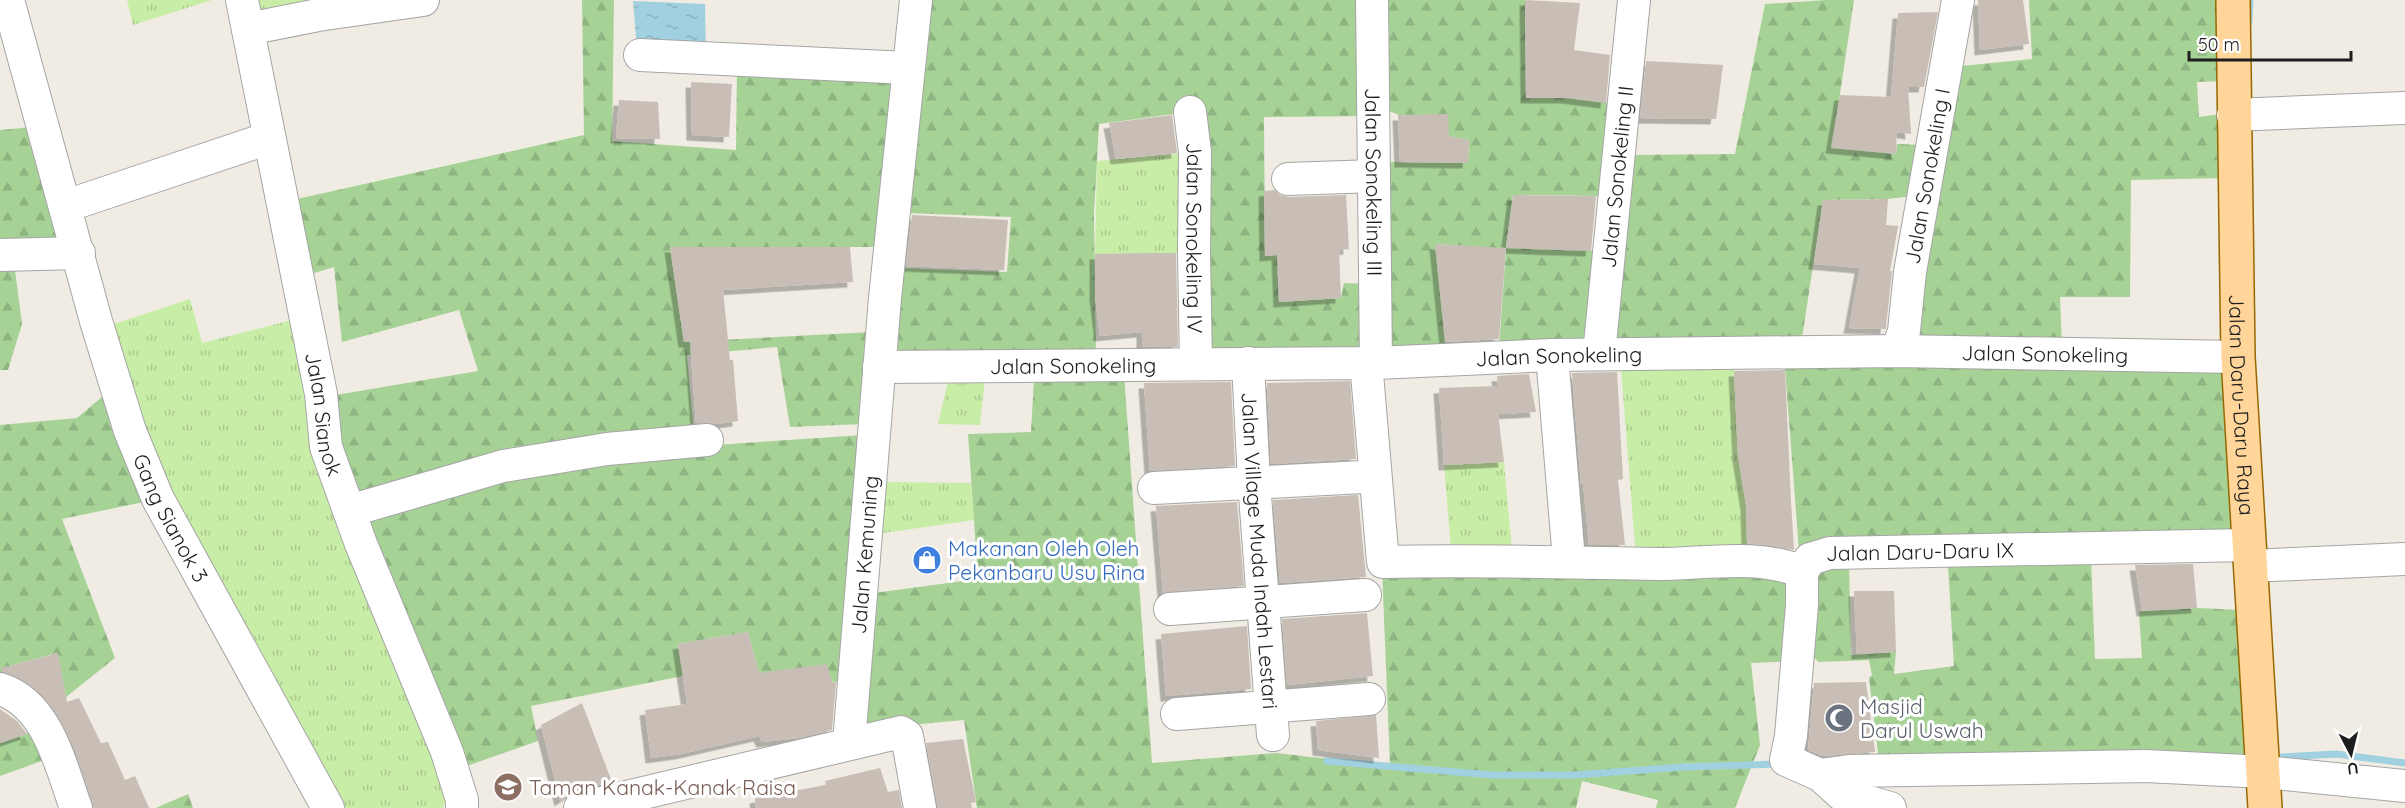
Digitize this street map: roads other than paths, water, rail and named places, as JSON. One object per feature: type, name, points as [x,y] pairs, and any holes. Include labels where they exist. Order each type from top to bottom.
[{"type":"main road","name":"Jalan Daru-Daru Raya","points":[[2233,0],[2238,357],[2265,772],[2265,808]]},
{"type":"street","name":"Gang Sianok 3","points":[[8,0],[96,321],[130,431],[158,499],[328,808]]},
{"type":"street","name":"Jalan Kemuning","points":[[849,743],[879,367],[916,0]]},
{"type":"street","name":"Jalan Sonokeling III","points":[[1372,0],[1374,176],[1371,363],[1383,562]]},
{"type":"street","name":"Jalan Sonokeling II","points":[[1599,354],[1634,0]]},
{"type":"street","name":"Jalan Sonokeling I","points":[[1896,351],[1904,331],[1910,272],[1959,0]]},
{"type":"street","points":[[245,14],[318,15],[414,1]]},
{"type":"street","name":"Jalan Sianok","points":[[245,14],[321,394],[326,447],[361,544],[447,752],[462,800],[462,808]]},
{"type":"street","points":[[640,56],[908,68]]},
{"type":"street","points":[[2233,115],[2405,108]]},
{"type":"street","name":"Jalan Sonokeling IV","points":[[1190,112],[1195,152],[1196,364]]},
{"type":"street","points":[[66,206],[269,138]]},
{"type":"street","points":[[1288,179],[1374,176]]},
{"type":"street","points":[[0,255],[79,253]]},
{"type":"street","name":"Jalan Sonokeling","points":[[879,367],[1371,363],[1552,355],[1896,351],[2238,357]]},
{"type":"street","points":[[1552,355],[1568,548]]},
{"type":"street","name":"Jalan Village Muda Indah Lestari","points":[[1248,363],[1254,482],[1272,721]]},
{"type":"street","points":[[349,511],[503,466],[607,449],[708,440]]},
{"type":"street","points":[[1154,488],[1363,477]]},
{"type":"street","name":"Jalan Daru-Daru IX","points":[[1383,562],[1506,561],[1659,564],[1742,562],[1770,563],[1802,572],[1810,559],[1830,553],[2250,555],[2405,559]]},
{"type":"street","points":[[1802,572],[1801,617],[1791,736],[1786,759],[1820,775],[1841,794],[1890,808]]},
{"type":"street","points":[[1170,609],[1365,595]]},
{"type":"street","points":[[0,689],[18,698],[40,720],[54,748],[76,808]]},
{"type":"street","points":[[1177,714],[1272,721],[1369,699]]},
{"type":"street","points":[[580,808],[849,743],[904,733],[907,736],[920,808]]},
{"type":"street","points":[[1820,775],[1849,771],[2146,766],[2265,772],[2405,786]]},
{"type":"water","points":[[633,1],[705,4],[706,55],[637,50]]},
{"type":"waterway","points":[[2249,21],[2250,0]]},
{"type":"waterway","points":[[2282,757],[2336,754],[2405,763]]},
{"type":"waterway","points":[[1327,761],[1492,775],[1575,775],[1683,767],[1779,764]]},
{"type":"place","name":"Makanan Oleh Oleh Pekanbaru Usu Rina","points":[[927,560]]},
{"type":"place","name":"Masjid Darul Uswah","points":[[1839,718]]},
{"type":"place","name":"Taman Kanak-Kanak Raisa","points":[[508,787]]}]
